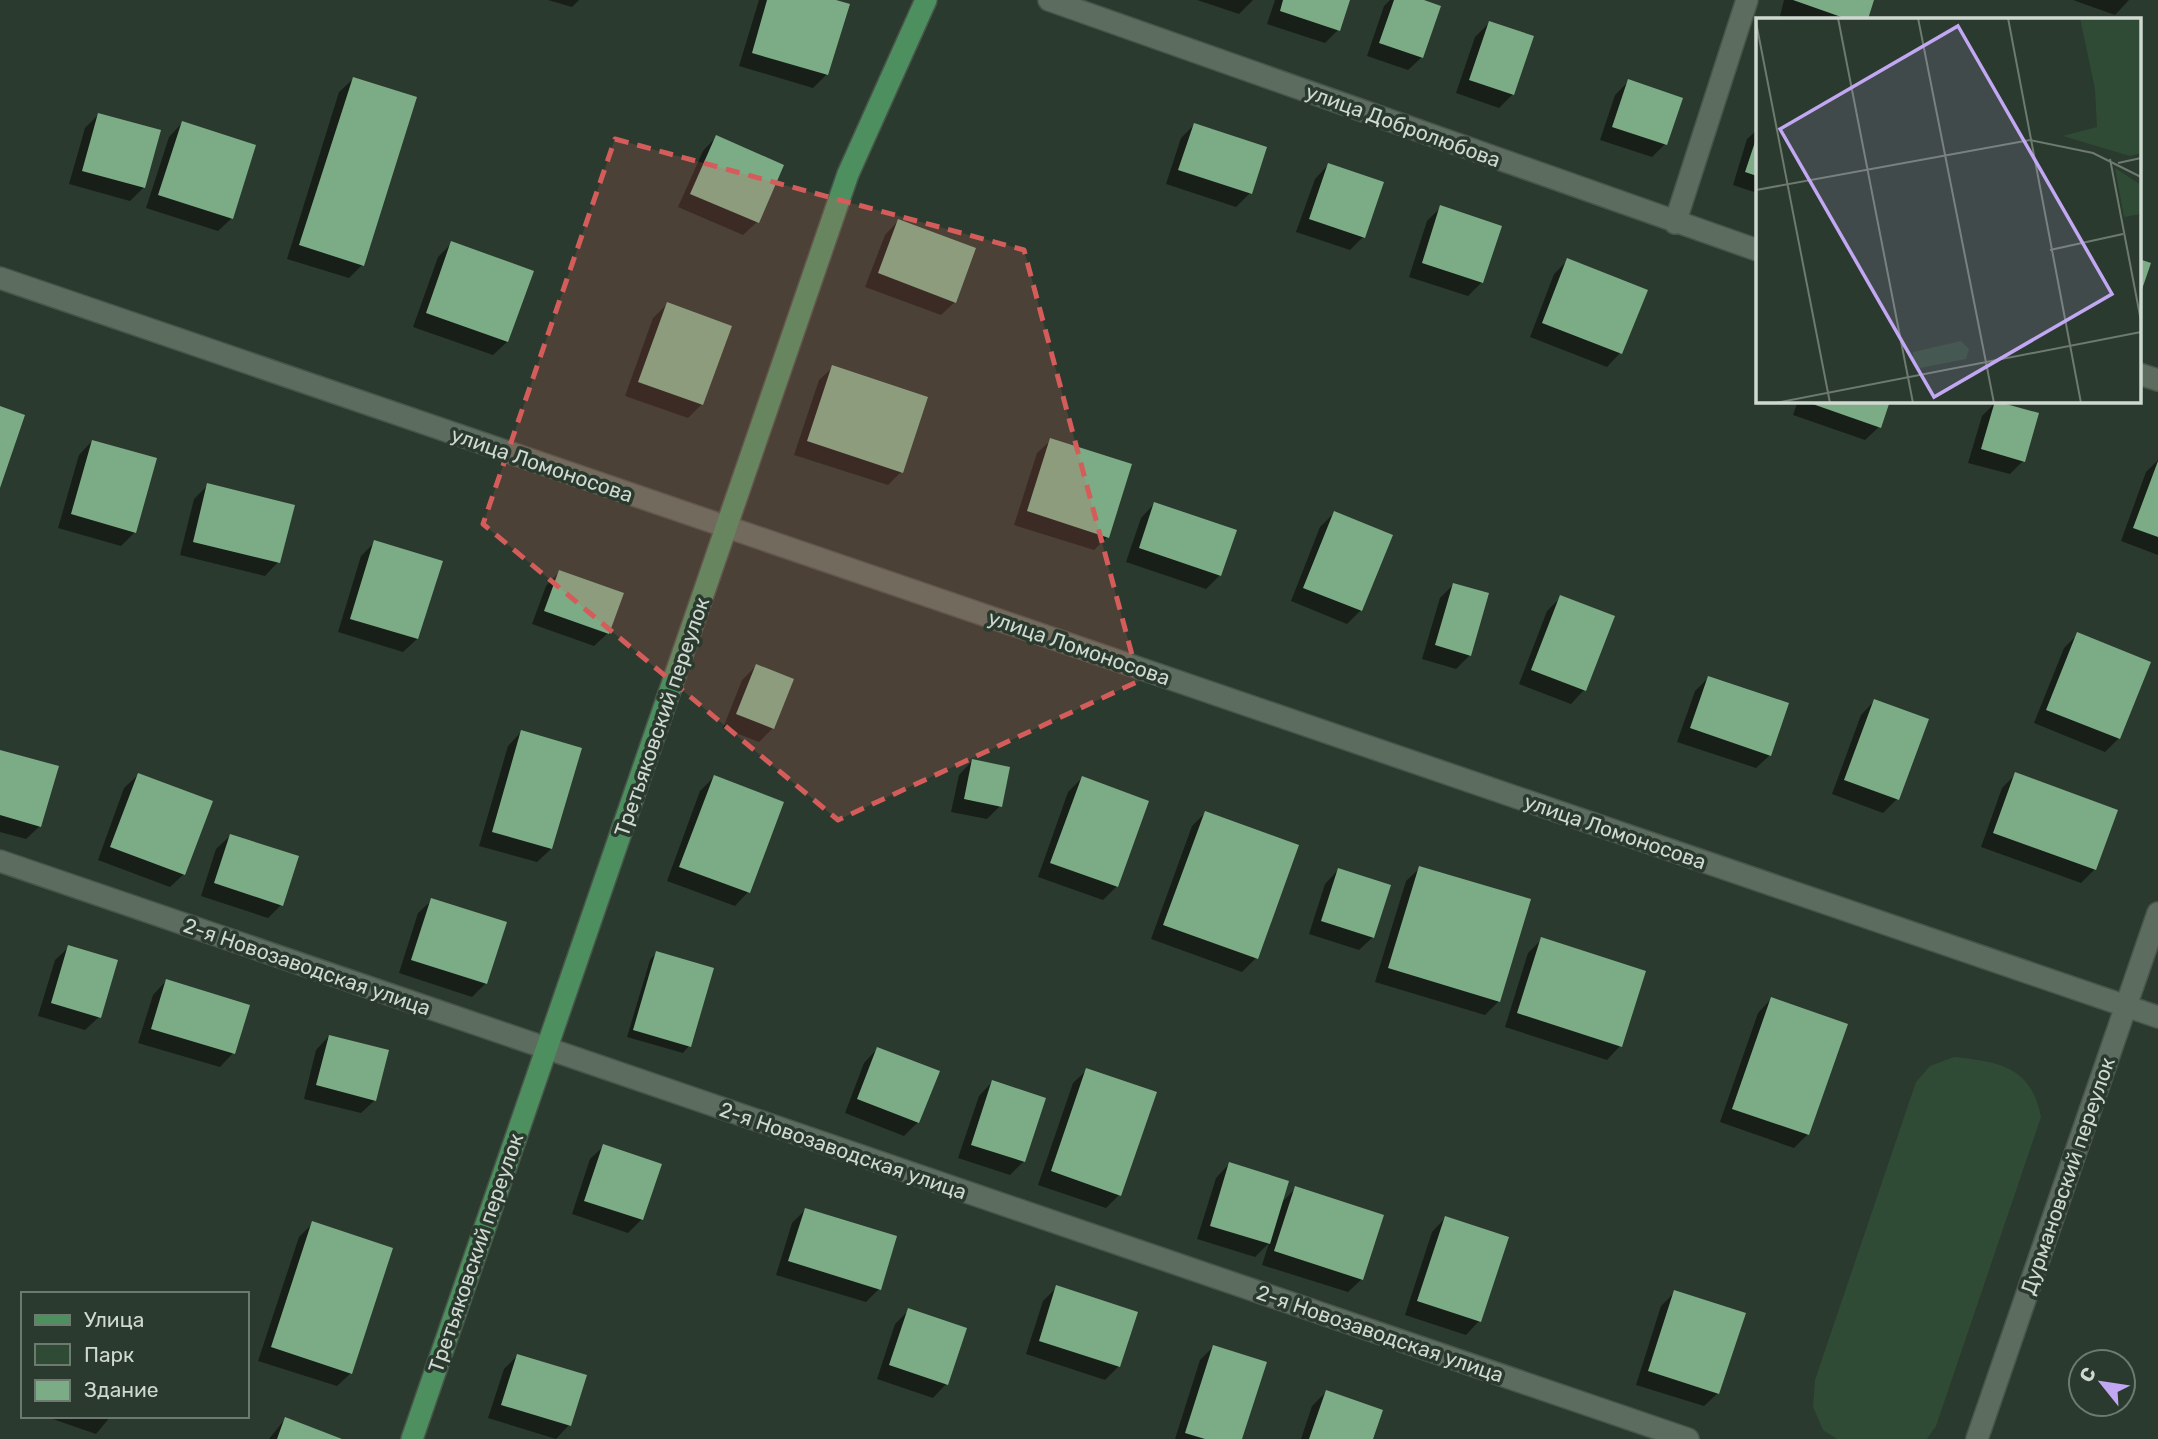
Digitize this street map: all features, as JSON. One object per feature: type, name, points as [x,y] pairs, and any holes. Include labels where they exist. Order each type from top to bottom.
[{"type":"main road","name":"Третьяковский переулок","points":[[412,1439],[848,174],[926,0]]},
{"type":"street","name":"улица Добролюбова","points":[[1049,0],[1756,250]]},
{"type":"street","points":[[1675,223],[1747,0]]},
{"type":"street","name":"улица Ломоносова","points":[[0,278],[2158,1017]]},
{"type":"street","points":[[2140,374],[2158,380]]},
{"type":"street","name":"2-я Новозаводская улица","points":[[0,861],[1688,1439]]},
{"type":"street","name":"Дурмановский переулок","points":[[1977,1439],[2158,913]]},
{"type":"highlighted area","points":[[615,139],[1024,250],[1139,681],[838,820],[483,524]]},
{"type":"green space","points":[[1954,1057],[1985,1061],[2011,1070],[2030,1087],[2041,1117],[1936,1426],[1927,1439],[1837,1439],[1823,1430],[1813,1407],[1815,1380],[1916,1082],[1930,1066]]},
{"type":"building","points":[[767,0],[836,0],[850,4],[828,75],[752,53]]},
{"type":"building","points":[[1283,0],[1350,0],[1340,31],[1280,11]]},
{"type":"building","points":[[1394,0],[1424,0],[1441,6],[1423,58],[1379,43]]},
{"type":"building","points":[[1793,0],[1874,0],[1868,18],[1844,18]]},
{"type":"building","points":[[1489,21],[1534,36],[1514,95],[1469,80]]},
{"type":"building","points":[[353,77],[417,97],[364,266],[299,245]]},
{"type":"building","points":[[1628,79],[1683,98],[1667,145],[1612,127]]},
{"type":"building","points":[[98,113],[161,130],[145,188],[82,171]]},
{"type":"building","points":[[182,121],[256,145],[233,219],[158,195]]},
{"type":"building","points":[[1194,123],[1267,147],[1252,194],[1178,170]]},
{"type":"building","points":[[716,135],[784,165],[759,223],[690,194]]},
{"type":"building","points":[[1756,139],[1756,176],[1745,172]]},
{"type":"building","points":[[1328,163],[1384,182],[1365,238],[1309,219]]},
{"type":"building","points":[[1440,205],[1502,226],[1483,283],[1422,263]]},
{"type":"building","points":[[898,219],[976,248],[956,303],[878,273]]},
{"type":"building","points":[[451,241],[534,271],[508,342],[426,313]]},
{"type":"building","points":[[1567,258],[1648,290],[1622,354],[1542,323]]},
{"type":"building","points":[[2140,259],[2151,263],[2140,295]]},
{"type":"building","points":[[667,302],[732,326],[703,405],[638,382]]},
{"type":"building","points":[[832,365],[928,397],[903,473],[807,441]]},
{"type":"building","points":[[1807,402],[1890,402],[1881,428]]},
{"type":"building","points":[[1995,402],[2039,413],[2025,462],[1981,449]]},
{"type":"building","points":[[0,406],[25,415],[0,488]]},
{"type":"building","points":[[1050,438],[1132,464],[1109,538],[1027,511]]},
{"type":"building","points":[[92,440],[157,458],[136,533],[71,514]]},
{"type":"building","points":[[2158,461],[2158,537],[2133,528]]},
{"type":"building","points":[[207,483],[295,505],[280,563],[193,542]]},
{"type":"building","points":[[1154,502],[1237,530],[1221,576],[1139,548]]},
{"type":"building","points":[[1334,511],[1393,535],[1362,611],[1303,588]]},
{"type":"building","points":[[374,540],[443,561],[418,639],[350,619]]},
{"type":"building","points":[[559,570],[624,593],[609,634],[544,611]]},
{"type":"building","points":[[1453,583],[1489,593],[1471,656],[1435,645]]},
{"type":"building","points":[[1560,595],[1615,616],[1586,691],[1531,670]]},
{"type":"building","points":[[2077,632],[2151,662],[2120,739],[2046,710]]},
{"type":"building","points":[[756,664],[794,679],[774,729],[736,714]]},
{"type":"building","points":[[1708,676],[1789,703],[1771,756],[1690,728]]},
{"type":"building","points":[[1874,699],[1929,719],[1899,800],[1844,780]]},
{"type":"building","points":[[521,730],[582,748],[552,849],[492,832]]},
{"type":"building","points":[[0,750],[59,766],[41,827],[0,815]]},
{"type":"building","points":[[972,759],[1010,767],[1002,807],[964,799]]},
{"type":"building","points":[[2015,772],[2118,810],[2096,870],[1993,833]]},
{"type":"building","points":[[138,773],[213,801],[185,875],[110,847]]},
{"type":"building","points":[[714,775],[784,802],[750,893],[679,867]]},
{"type":"building","points":[[1082,776],[1149,801],[1118,887],[1050,863]]},
{"type":"building","points":[[1205,811],[1299,845],[1258,959],[1163,925]]},
{"type":"building","points":[[230,834],[299,856],[283,906],[214,883]]},
{"type":"building","points":[[1419,866],[1531,899],[1500,1002],[1388,968]]},
{"type":"building","points":[[1338,868],[1391,885],[1374,938],[1321,921]]},
{"type":"building","points":[[431,898],[507,922],[487,984],[411,960]]},
{"type":"building","points":[[1541,937],[1646,971],[1622,1047],[1517,1013]]},
{"type":"building","points":[[68,945],[118,960],[101,1018],[51,1003]]},
{"type":"building","points":[[656,951],[714,968],[691,1047],[633,1030]]},
{"type":"building","points":[[166,979],[250,1005],[235,1054],[151,1029]]},
{"type":"building","points":[[1771,997],[1848,1024],[1809,1135],[1732,1109]]},
{"type":"building","points":[[329,1035],[389,1050],[376,1101],[316,1085]]},
{"type":"building","points":[[877,1047],[940,1071],[919,1123],[857,1099]]},
{"type":"building","points":[[1086,1068],[1157,1092],[1121,1196],[1051,1171]]},
{"type":"building","points":[[992,1080],[1046,1098],[1025,1162],[971,1145]]},
{"type":"building","points":[[603,1144],[662,1164],[643,1220],[584,1201]]},
{"type":"building","points":[[1229,1162],[1289,1181],[1270,1244],[1210,1226]]},
{"type":"building","points":[[1295,1186],[1384,1215],[1363,1280],[1274,1251]]},
{"type":"building","points":[[805,1208],[897,1236],[881,1290],[788,1261]]},
{"type":"building","points":[[1445,1216],[1509,1237],[1481,1322],[1417,1301]]},
{"type":"building","points":[[312,1221],[393,1248],[352,1374],[271,1347]]},
{"type":"building","points":[[1056,1285],[1138,1312],[1120,1367],[1039,1341]]},
{"type":"building","points":[[1674,1290],[1746,1313],[1719,1394],[1648,1371]]},
{"type":"building","points":[[908,1308],[967,1328],[948,1385],[889,1365]]},
{"type":"building","points":[[1213,1345],[1267,1362],[1242,1439],[1205,1439],[1185,1433]]},
{"type":"building","points":[[517,1354],[587,1375],[571,1426],[501,1405]]},
{"type":"building","points":[[1326,1390],[1383,1410],[1373,1439],[1309,1439]]},
{"type":"building","points":[[285,1417],[342,1439],[277,1439]]}]
